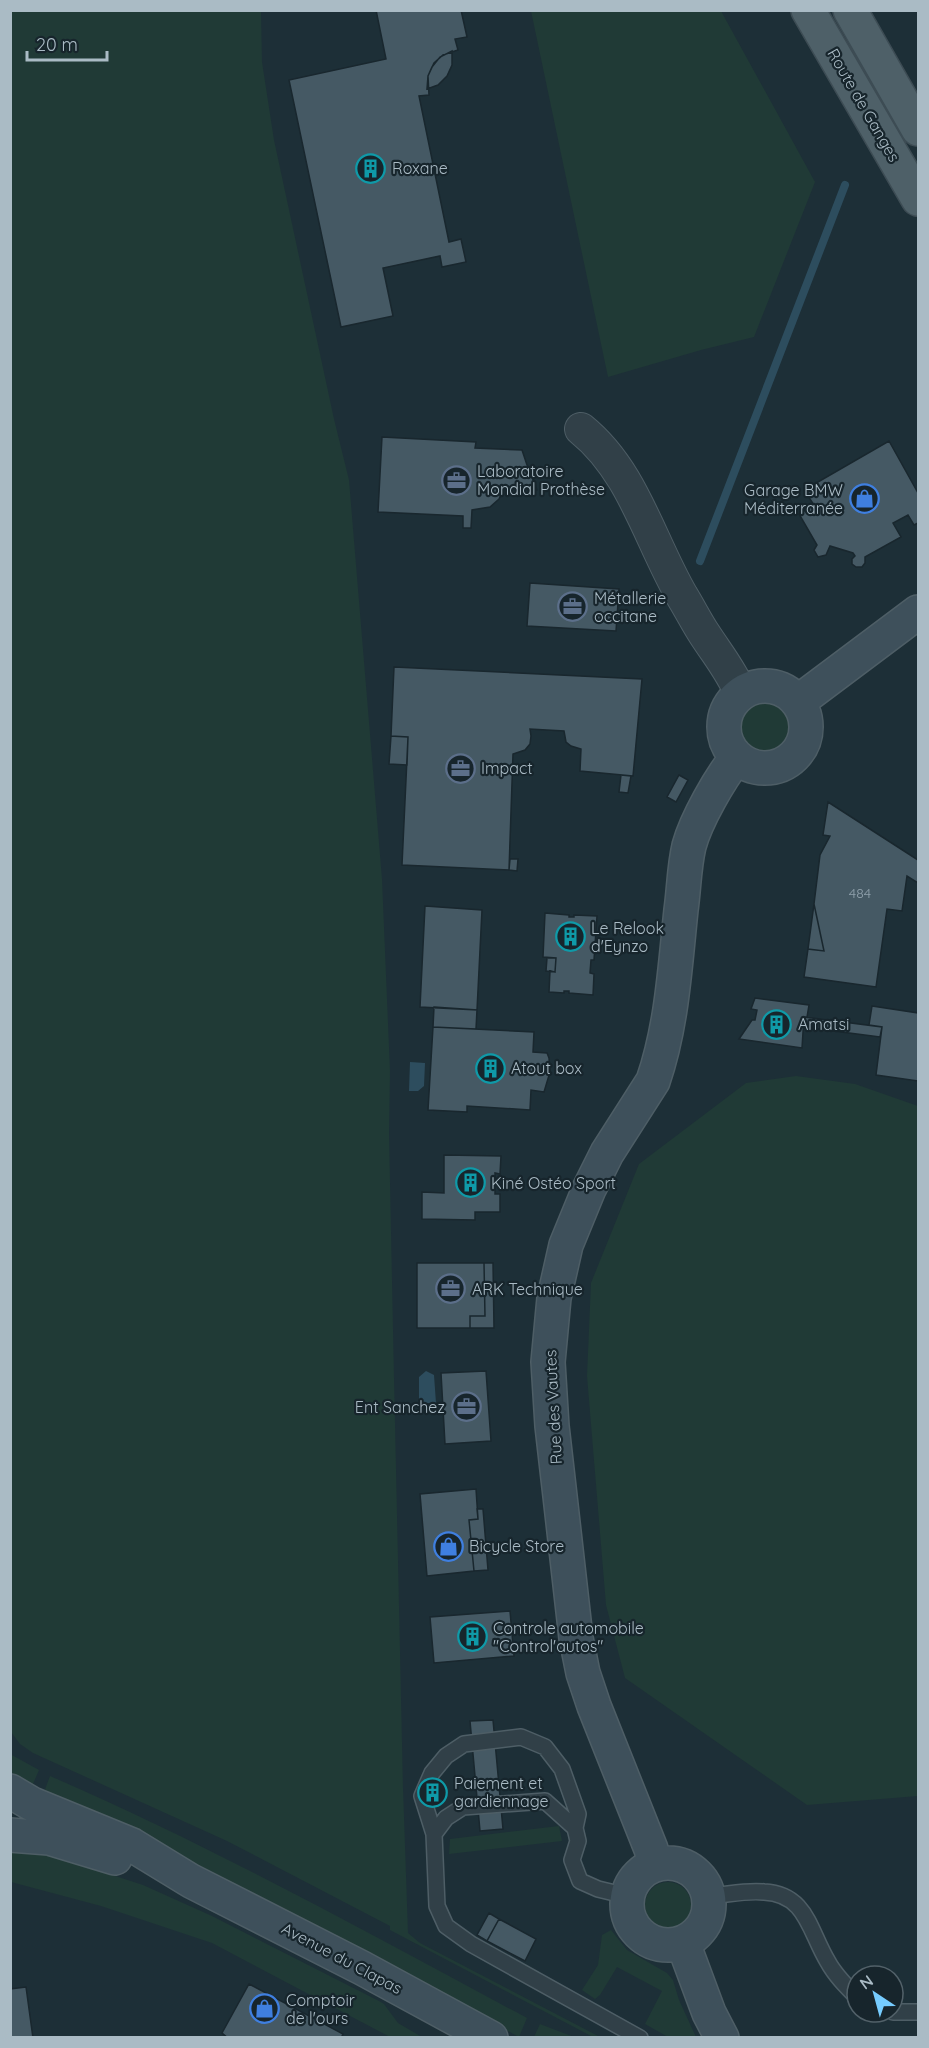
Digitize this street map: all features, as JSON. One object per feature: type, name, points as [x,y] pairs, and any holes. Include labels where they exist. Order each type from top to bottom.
[{"type":"main road","name":"Route de Ganges","points":[[808,10],[918,199]]},
{"type":"main road","points":[[850,10],[918,129]]},
{"type":"street","points":[[580,429],[607,454],[628,484],[681,594],[735,680],[741,694]]},
{"type":"street","points":[[798,702],[918,612]]},
{"type":"street","points":[[765,686],[789,693],[798,702],[806,720],[807,731],[800,750],[793,758],[775,768],[765,769],[737,758],[726,740],[725,720],[733,701],[752,688],[765,686]]},
{"type":"street","name":"Rue des Vautes","points":[[655,1865],[651,1849],[594,1706],[578,1649],[552,1426],[548,1362],[550,1329],[554,1298],[566,1245],[607,1153],[646,1094],[658,1068],[668,1031],[690,843],[708,803],[728,768],[737,758]]},
{"type":"street","name":"Avenue du Clapas","points":[[10,1791],[32,1804],[132,1845],[191,1881],[491,2037]]},
{"type":"street","name":"Avenue du Clapas","points":[[10,1835],[48,1838],[191,1881]]},
{"type":"street","points":[[672,1863],[688,1868],[702,1880],[709,1896],[710,1905],[705,1922],[695,1935],[683,1943],[668,1946],[656,1944],[636,1930],[630,1920],[627,1896],[637,1877],[655,1865],[672,1863]]},
{"type":"street","points":[[683,1943],[709,2013],[722,2037]]},
{"type":"lane","points":[[627,1896],[598,1889],[580,1881],[572,1860],[578,1841],[575,1828],[578,1814],[562,1769],[545,1747],[521,1737],[464,1743],[446,1756],[432,1773],[422,1796],[434,1834],[437,1906],[446,1926],[471,1944],[640,2037]]},
{"type":"lane","points":[[434,1834],[446,1818],[463,1808],[545,1801],[575,1828]]},
{"type":"lane","points":[[709,1896],[765,1892],[781,1894],[792,1899],[802,1910],[828,1963],[845,1983]]},
{"type":"green space","points":[[11,10],[261,11],[262,62],[274,140],[349,480],[382,879],[390,1071],[389,1133],[394,1378],[408,1933],[420,1943],[600,2037],[593,2037],[390,1930],[390,1926],[227,1841],[33,1753],[20,1744],[11,1732]]},
{"type":"green space","points":[[531,11],[721,11],[815,182],[754,337],[608,377]]},
{"type":"green space","points":[[761,700],[771,700],[781,704],[789,712],[793,727],[789,742],[781,750],[771,754],[761,754],[751,750],[743,742],[739,732],[739,722],[743,712],[751,704]]},
{"type":"green space","points":[[796,1076],[855,1084],[918,1106],[918,1796],[807,1805],[625,1678],[606,1605],[587,1376],[591,1283],[639,1164],[746,1083]]},
{"type":"green space","points":[[10,1754],[39,1770],[30,1791],[11,1777]]},
{"type":"green space","points":[[50,1776],[232,1862],[527,2018],[519,2037],[238,1886],[43,1795]]},
{"type":"green space","points":[[559,1826],[562,1841],[449,1854],[450,1839]]},
{"type":"green space","points":[[10,1851],[47,1852],[143,1885],[212,1916],[379,2001],[384,2004],[398,2023],[422,2037],[390,2037],[212,1943],[101,1906],[11,1882]]},
{"type":"green space","points":[[668,1882],[677,1883],[685,1888],[690,1896],[690,1914],[685,1922],[677,1927],[668,1928],[659,1927],[651,1922],[646,1914],[645,1905],[646,1896],[651,1888],[659,1883]]},
{"type":"green space","points":[[611,1930],[627,1950],[667,1973],[673,1980],[679,2000],[696,2037],[668,2037],[645,2024],[662,1991],[617,1967],[600,1995],[595,1999],[582,1990],[598,1965],[602,1935]]},
{"type":"green space","points":[[540,2024],[574,2037],[534,2037]]},
{"type":"water","points":[[410,1062],[425,1063],[424,1086],[418,1091],[409,1091]]},
{"type":"water","points":[[426,1371],[434,1375],[436,1403],[419,1403],[419,1377]]},
{"type":"building","name":"Roxane","points":[[376,10],[461,10],[467,37],[455,39],[458,50],[443,55],[434,63],[428,76],[429,95],[419,96],[449,242],[461,239],[466,262],[442,267],[440,256],[383,268],[393,316],[341,327],[289,80],[386,59]]},
{"type":"building","points":[[452,51],[452,65],[447,76],[438,85],[427,89],[428,76],[432,67],[440,57]]},
{"type":"building","name":"Laboratoire Mondial Prothèse","points":[[382,437],[476,442],[475,448],[522,450],[528,468],[526,472],[530,472],[537,490],[504,488],[499,499],[490,507],[472,510],[471,528],[463,528],[463,516],[378,512]]},
{"type":"building","name":"Garage BMW Méditerranée","points":[[889,441],[918,493],[918,523],[914,525],[908,515],[893,523],[901,537],[865,557],[862,567],[852,564],[855,556],[853,553],[830,546],[826,555],[818,557],[814,550],[817,545],[799,514],[814,505],[804,490]]},
{"type":"building","name":"Métallerie occitane","points":[[530,583],[619,589],[616,631],[527,626]]},
{"type":"building","name":"Impact","points":[[394,667],[642,679],[633,776],[580,771],[581,749],[566,742],[564,731],[530,729],[530,744],[525,750],[513,754],[509,870],[402,865],[408,737],[391,736]]},
{"type":"building","points":[[391,736],[408,737],[407,765],[389,764]]},
{"type":"building","points":[[621,775],[631,776],[628,793],[619,792]]},
{"type":"building","points":[[679,775],[688,780],[676,802],[667,797]]},
{"type":"building","points":[[828,802],[918,860],[918,883],[907,876],[902,911],[887,909],[876,987],[804,977],[808,949],[824,951],[814,904],[820,855],[830,836],[823,835]]},
{"type":"building","points":[[510,859],[518,859],[517,871],[509,870]]},
{"type":"building","points":[[814,904],[824,951],[808,949]]},
{"type":"building","points":[[425,906],[482,910],[477,1010],[420,1007]]},
{"type":"building","name":"Le Relook d'Eynzo","points":[[545,913],[569,915],[569,917],[574,917],[574,915],[597,916],[594,960],[591,960],[590,973],[594,974],[593,995],[569,993],[569,991],[549,992],[550,971],[555,972],[556,958],[543,957]]},
{"type":"building","points":[[547,958],[556,958],[555,972],[546,971]]},
{"type":"building","name":"Amatsi","points":[[755,998],[809,1005],[807,1017],[804,1017],[802,1048],[739,1039],[752,1020],[755,1020],[757,1010],[751,1009]]},
{"type":"building","points":[[872,1006],[918,1013],[918,1081],[876,1075],[882,1027],[869,1025]]},
{"type":"building","points":[[434,1007],[477,1010],[476,1029],[433,1027]]},
{"type":"building","points":[[804,1017],[882,1027],[880,1037],[803,1027]]},
{"type":"building","name":"Atout box","points":[[433,1027],[534,1032],[533,1052],[547,1053],[549,1058],[550,1072],[544,1092],[531,1090],[530,1110],[467,1106],[467,1112],[428,1110]]},
{"type":"building","name":"Kiné Ostéo Sport","points":[[444,1155],[501,1156],[500,1174],[495,1173],[495,1194],[500,1194],[500,1212],[475,1212],[475,1220],[422,1219],[422,1192],[444,1193]]},
{"type":"building","name":"ARK Technique","points":[[417,1263],[484,1263],[485,1316],[470,1316],[470,1328],[417,1328]]},
{"type":"building","points":[[484,1263],[493,1263],[494,1328],[470,1328],[470,1316],[485,1316]]},
{"type":"building","name":"Ent Sanchez","points":[[486,1371],[491,1441],[445,1444],[441,1373]]},
{"type":"building","name":"Bicycle Store","points":[[476,1489],[478,1519],[469,1520],[474,1571],[427,1576],[420,1494]]},
{"type":"building","points":[[477,1509],[483,1509],[488,1570],[474,1571],[469,1520],[478,1519]]},
{"type":"building","name":"Controle automobile \"Control'autos\"","points":[[510,1611],[514,1656],[434,1663],[430,1617]]},
{"type":"building","points":[[493,1720],[503,1829],[480,1831],[470,1721]]},
{"type":"building","name":"Paiement et gardiennage","points":[[433,1784],[439,1788],[434,1799],[427,1795]]},
{"type":"building","points":[[489,1913],[499,1919],[487,1941],[477,1935]]},
{"type":"building","points":[[499,1919],[536,1939],[525,1961],[487,1941]]},
{"type":"building","name":"Comptoir de l'ours","points":[[249,1984],[343,2034],[341,2038],[228,2038],[222,2033]]},
{"type":"building","points":[[26,1987],[33,2038],[10,2038],[10,1989]]},
{"type":"waterway","points":[[700,561],[845,185]]},
{"type":"place","name":"Roxane","points":[[371,168]]},
{"type":"place","name":"Laboratoire Mondial Prothèse","points":[[456,480]]},
{"type":"place","name":"Garage BMW Méditerranée","points":[[864,499]]},
{"type":"place","name":"Métallerie occitane","points":[[573,607]]},
{"type":"place","name":"Impact","points":[[460,768]]},
{"type":"place","name":"Le Relook d'Eynzo","points":[[570,937]]},
{"type":"place","name":"Amatsi","points":[[777,1024]]},
{"type":"place","name":"Atout box","points":[[490,1068]]},
{"type":"place","name":"Kiné Ostéo Sport","points":[[470,1183]]},
{"type":"place","name":"ARK Technique","points":[[451,1289]]},
{"type":"place","name":"Ent Sanchez","points":[[466,1407]]},
{"type":"place","name":"Bicycle Store","points":[[448,1546]]},
{"type":"place","name":"Controle automobile \"Control'autos\"","points":[[472,1637]]},
{"type":"place","name":"Paiement et gardiennage","points":[[433,1792]]},
{"type":"place","name":"Comptoir de l'ours","points":[[265,2009]]}]
